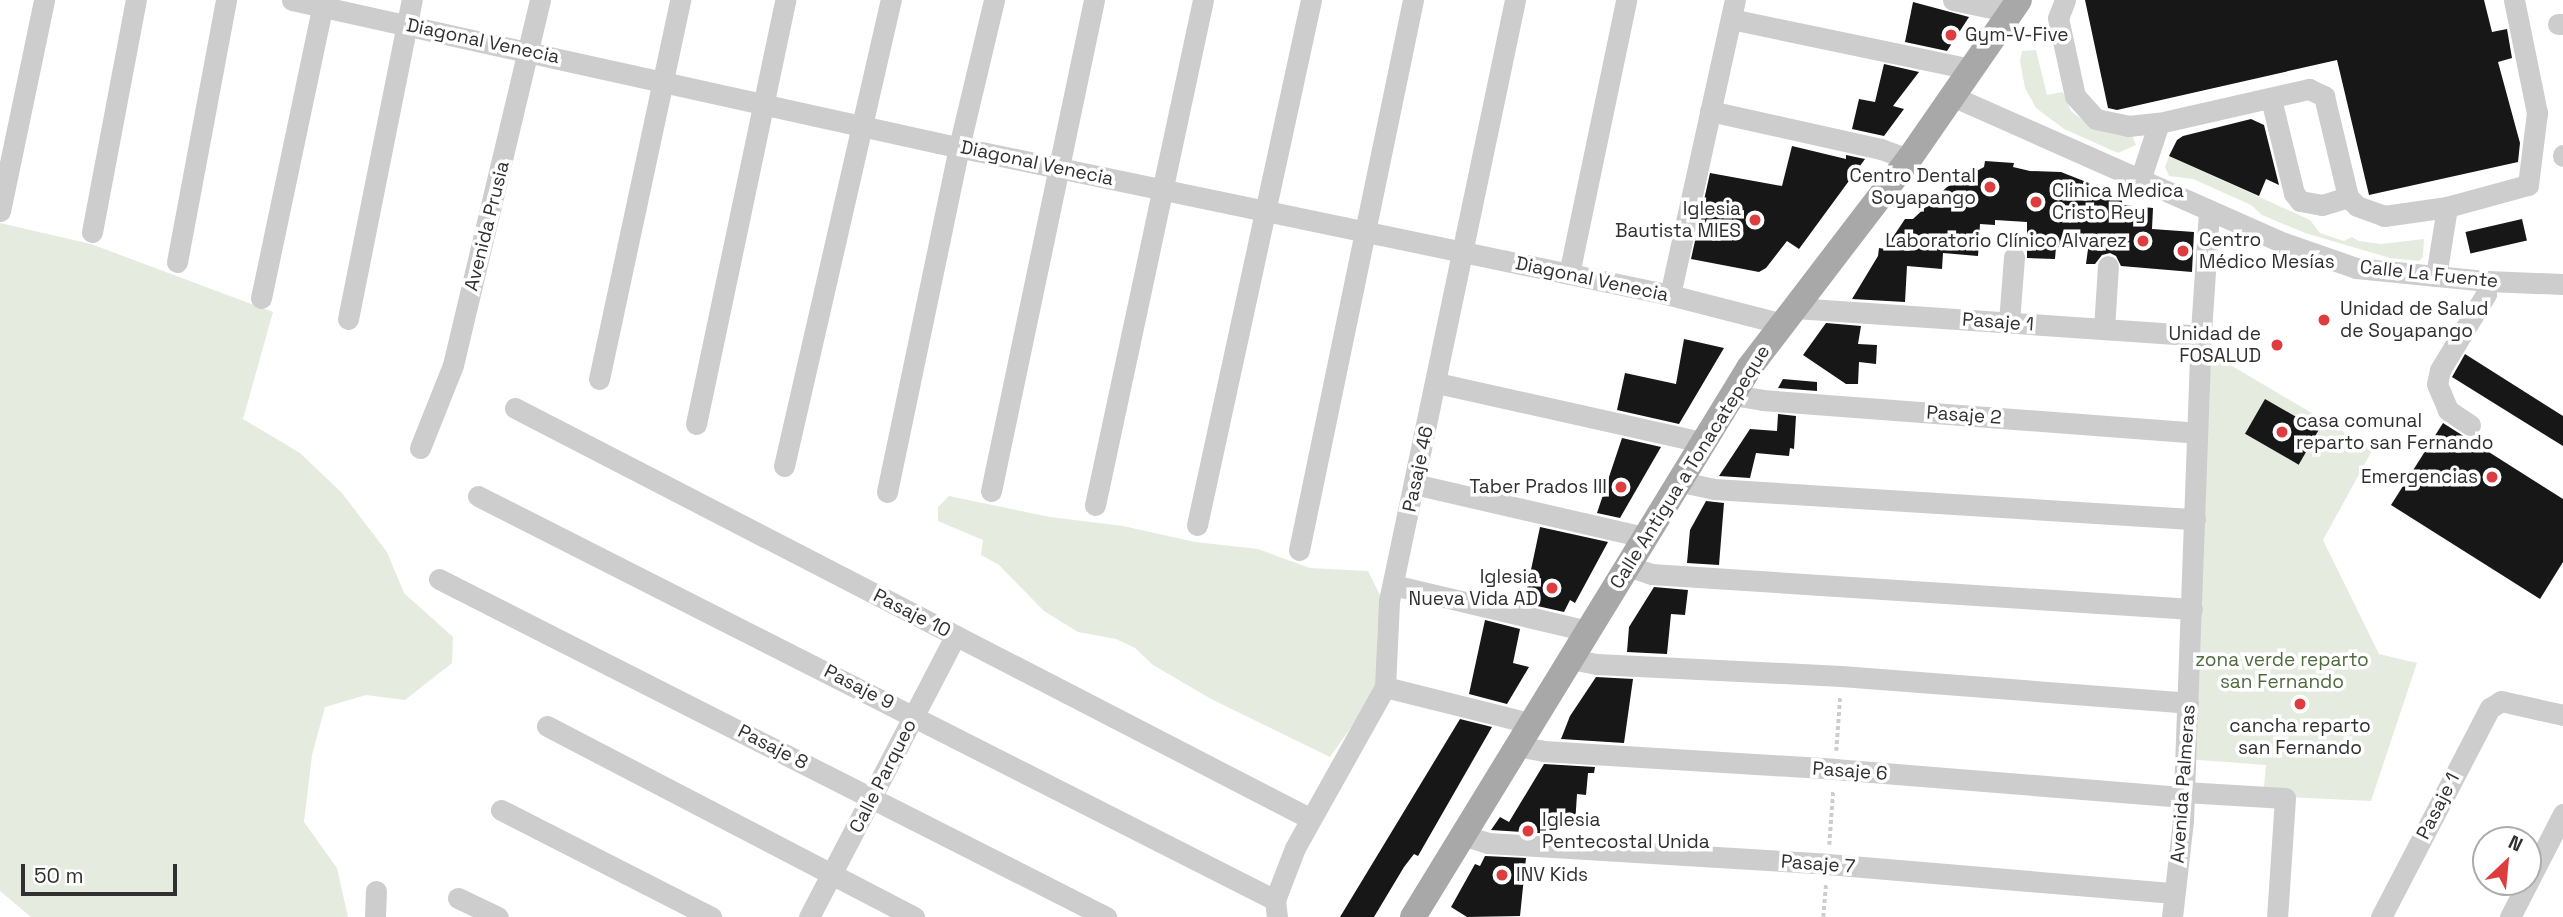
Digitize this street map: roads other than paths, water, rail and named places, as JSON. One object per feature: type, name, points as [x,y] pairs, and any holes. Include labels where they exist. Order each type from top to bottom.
[{"type":"main road","name":"Calle Antigua a Tonacatepeque","points":[[1413,917],[1701,442],[1789,316],[1909,159],[2015,6]]},
{"type":"street","points":[[0,211],[44,0]]},
{"type":"street","points":[[92,232],[136,0]]},
{"type":"street","points":[[177,262],[226,0]]},
{"type":"street","name":"Diagonal Venecia","points":[[292,0],[324,3],[407,26],[530,50],[959,147],[1670,295],[1789,316]]},
{"type":"street","points":[[348,319],[412,0]]},
{"type":"street","name":"Avenida Prusia","points":[[420,448],[453,365],[540,0]]},
{"type":"street","points":[[598,379],[680,0]]},
{"type":"street","points":[[696,424],[785,0]]},
{"type":"street","points":[[784,466],[891,0]]},
{"type":"street","points":[[887,492],[959,147],[994,0]]},
{"type":"street","points":[[991,491],[1094,0]]},
{"type":"street","points":[[1095,505],[1203,0]]},
{"type":"street","points":[[1197,525],[1311,0]]},
{"type":"street","points":[[1299,550],[1413,0]]},
{"type":"street","name":"Pasaje 46","points":[[1276,908],[1310,818],[1385,687],[1393,585],[1515,0]]},
{"type":"street","points":[[1569,274],[1626,0]]},
{"type":"street","points":[[1954,0],[2015,6]]},
{"type":"street","points":[[2065,0],[2058,18],[2075,96],[2096,119],[2128,126],[2159,123],[2309,89],[2324,96],[2348,198],[2357,206],[2384,216],[2447,207],[2528,185],[2537,113],[2514,0]]},
{"type":"street","points":[[261,298],[324,3]]},
{"type":"street","points":[[1670,295],[1733,10],[1970,69]]},
{"type":"street","name":"Calle La Fuente","points":[[1952,96],[2284,243],[2356,268],[2487,281],[2563,284]]},
{"type":"street","points":[[2271,99],[2294,193],[2300,201],[2322,205],[2348,198]]},
{"type":"street","points":[[1710,111],[1881,149],[1909,159]]},
{"type":"street","points":[[2140,180],[2159,123]]},
{"type":"street","points":[[2436,276],[2447,207]]},
{"type":"street","name":"Avenida Palmeras","points":[[2172,917],[2184,795],[2208,210]]},
{"type":"street","points":[[2009,322],[2014,257]]},
{"type":"street","points":[[2104,329],[2108,266]]},
{"type":"street","points":[[2470,425],[2448,410],[2437,384],[2441,370],[2486,294],[2487,281]]},
{"type":"street","name":"Pasaje 1","points":[[1789,316],[2009,322],[2201,336]]},
{"type":"street","points":[[1437,383],[1701,442]]},
{"type":"street","name":"Pasaje 2","points":[[1732,396],[2197,433]]},
{"type":"street","name":"Pasaje 10","points":[[515,408],[1310,818]]},
{"type":"street","points":[[1677,481],[1714,489],[2195,519]]},
{"type":"street","points":[[1414,484],[1644,537]]},
{"type":"street","name":"Pasaje 9","points":[[478,496],[914,715],[1276,908]]},
{"type":"street","points":[[1627,566],[1651,574],[2192,609]]},
{"type":"street","name":"Pasaje 8","points":[[439,579],[1105,917]]},
{"type":"street","points":[[1393,585],[1587,631]]},
{"type":"street","name":"Calle Parqueo","points":[[809,917],[955,636]]},
{"type":"street","points":[[1571,659],[1597,664],[1841,676],[2188,703]]},
{"type":"street","points":[[1385,687],[1529,723]]},
{"type":"street","name":"Pasaje 1","points":[[2381,917],[2490,708],[2501,701],[2563,715]]},
{"type":"street","points":[[547,726],[914,917]]},
{"type":"street","name":"Pasaje 6","points":[[1516,746],[1543,751],[2184,795],[2285,798],[2277,917]]},
{"type":"street","points":[[502,810],[711,917]]},
{"type":"street","points":[[2510,917],[2563,814]]},
{"type":"street","name":"Pasaje 7","points":[[1462,835],[1488,843],[1827,864],[2174,893]]},
{"type":"street","points":[[375,917],[376,891]]},
{"type":"street","points":[[458,898],[498,917]]},
{"type":"place","name":"Gym-V-Five","points":[[1951,35]]},
{"type":"place","name":"Centro Dental Soyapango","points":[[1990,187]]},
{"type":"place","name":"Clinica Medica Cristo Rey","points":[[2036,202]]},
{"type":"place","name":"Iglesia Bautista MIES","points":[[1755,220]]},
{"type":"place","name":"Laboratorio Clínico Alvarez","points":[[2143,241]]},
{"type":"place","name":"Centro Médico Mesías","points":[[2183,251]]},
{"type":"place","name":"Unidad de Salud de Soyapango","points":[[2324,320]]},
{"type":"place","name":"Unidad de FOSALUD","points":[[2277,345]]},
{"type":"place","name":"casa comunal reparto san Fernando","points":[[2282,432]]},
{"type":"place","name":"Emergencias","points":[[2492,477]]},
{"type":"place","name":"Taber Prados III","points":[[1621,487]]},
{"type":"place","name":"Iglesia Nueva Vida AD","points":[[1552,588]]},
{"type":"place","name":"cancha reparto san Fernando","points":[[2300,704]]},
{"type":"place","name":"Iglesia Pentecostal Unida","points":[[1528,831]]},
{"type":"place","name":"INV Kids","points":[[1502,875]]},
{"type":"park label","name":"zona verde reparto san Fernando","points":[[2282,671]]}]
